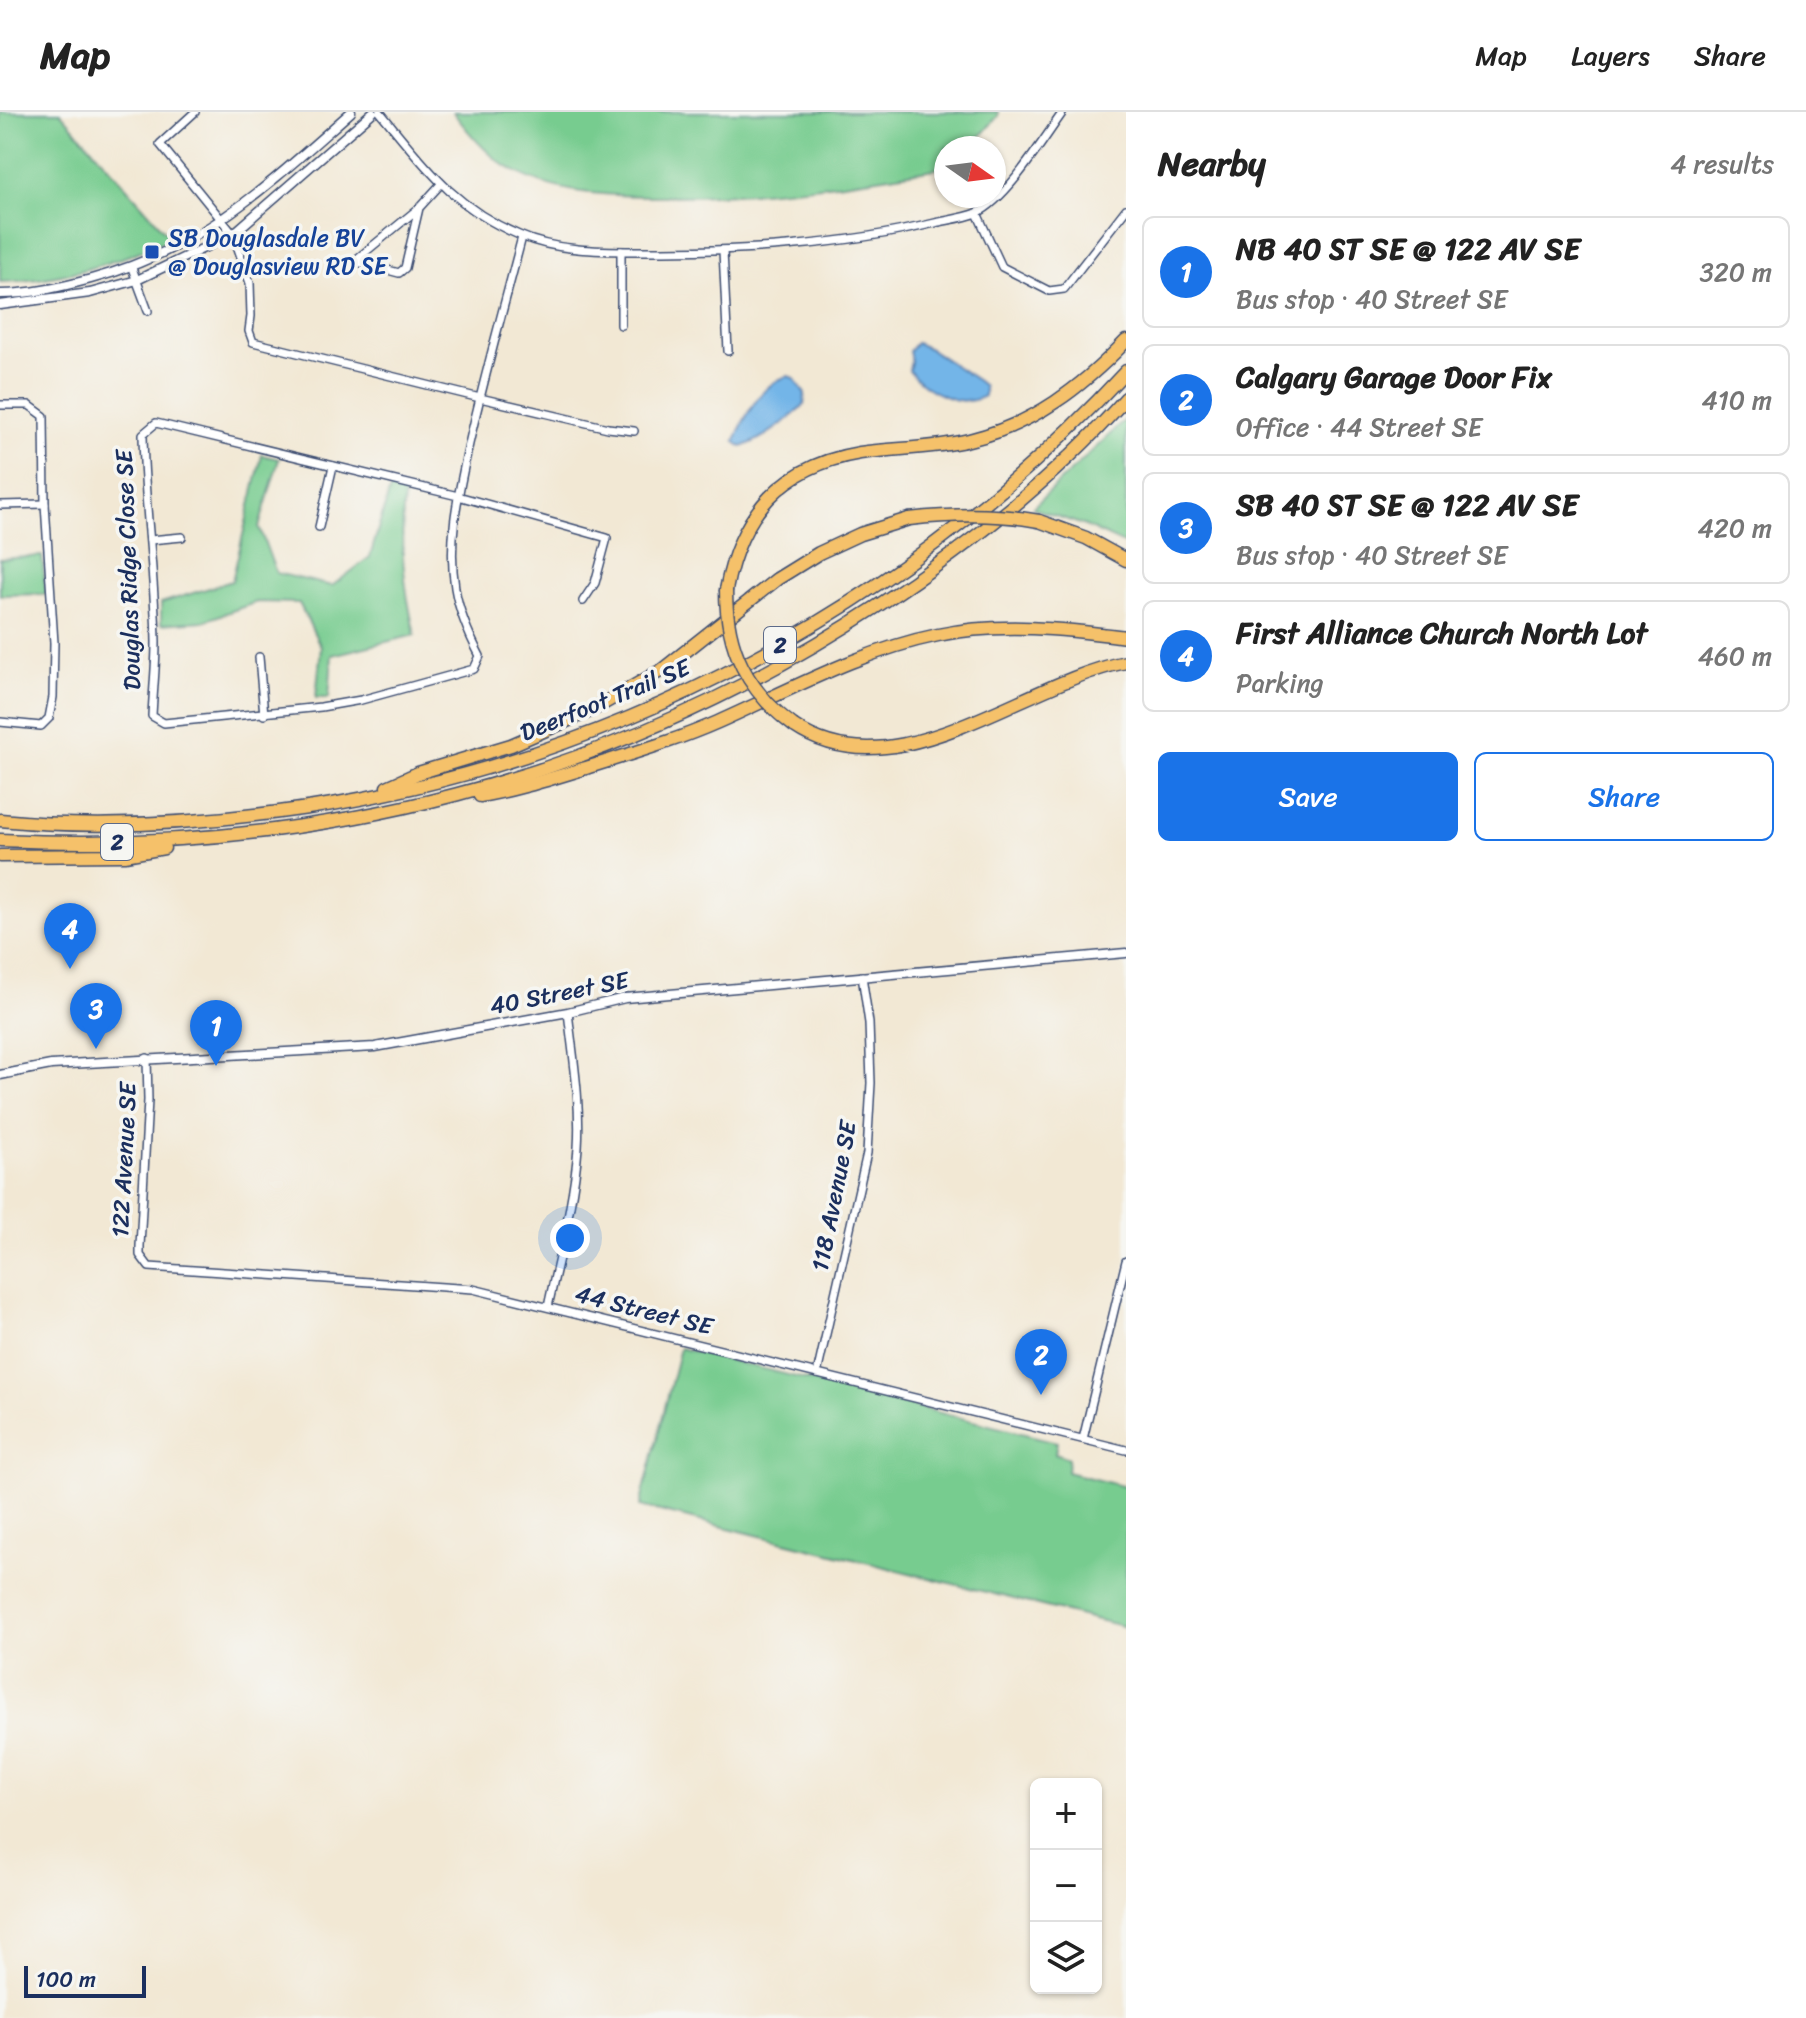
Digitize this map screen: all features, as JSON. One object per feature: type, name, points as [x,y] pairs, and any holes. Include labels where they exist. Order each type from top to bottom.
[{"type":"highway","points":[[1126,341],[1072,392],[1022,421],[968,440],[844,456],[816,465],[797,476],[765,501],[748,524],[732,561],[726,590],[729,626],[743,671],[766,704],[794,726],[820,740],[864,749],[914,743],[938,736],[1072,677],[1126,662]]},
{"type":"highway","name":"Deerfoot Trail SE","points":[[0,820],[99,824],[183,822],[274,813],[367,797],[455,777],[558,746],[654,708],[772,649],[865,593],[958,526],[1069,430],[1126,371]]},
{"type":"highway","name":"Deerfoot Trail SE","points":[[0,840],[152,842],[235,836],[328,824],[429,803],[512,780],[615,744],[706,704],[819,644],[921,577],[989,525],[1082,443],[1126,398]]},
{"type":"highway","points":[[367,797],[418,773],[511,745],[592,710],[662,670],[777,579],[819,553],[870,530],[909,519],[963,513],[1039,521],[1086,538],[1126,560]]},
{"type":"highway","points":[[429,803],[511,791],[653,747],[867,656],[939,635],[988,628],[1034,628],[1126,637]]},
{"type":"highway","points":[[0,856],[125,855],[235,836]]},
{"type":"street","points":[[195,112],[160,144],[233,234],[250,283],[249,331],[253,342],[608,428],[634,431]]},
{"type":"street","points":[[0,294],[59,288],[132,268],[222,220],[255,196],[351,112]]},
{"type":"street","points":[[0,305],[90,293],[137,280],[233,234],[373,112]]},
{"type":"street","points":[[380,112],[440,185],[471,210],[522,237],[567,247],[621,251],[723,251],[899,232],[977,213],[1001,196],[1058,114]]},
{"type":"street","points":[[419,208],[405,268],[399,273],[361,263],[358,258],[419,208],[440,185]]},
{"type":"street","points":[[977,213],[1002,267],[1049,291],[1064,289],[1126,209]]},
{"type":"street","name":"Douglas Ridge Close SE","points":[[458,496],[156,423],[143,434],[144,491],[156,642],[152,716],[164,723],[264,715],[361,700],[474,669],[480,656],[467,632],[455,588],[452,533],[480,398],[522,237]]},
{"type":"street","points":[[621,251],[621,325]]},
{"type":"street","points":[[723,251],[728,351]]},
{"type":"street","points":[[132,268],[148,311]]},
{"type":"street","points":[[0,405],[29,405],[44,416],[45,504],[54,609],[49,718],[41,726],[0,722]]},
{"type":"street","points":[[319,527],[333,466]]},
{"type":"street","points":[[458,496],[607,538],[595,583],[583,601]]},
{"type":"street","points":[[0,505],[45,504]]},
{"type":"street","points":[[150,540],[182,537]]},
{"type":"street","points":[[259,657],[264,715]]},
{"type":"street","name":"40 Street SE","points":[[0,1075],[51,1065],[375,1047],[568,1012],[625,998],[1126,953]]},
{"type":"street","name":"118 Avenue SE","points":[[817,1374],[867,1153],[871,1068],[862,976]]},
{"type":"street","points":[[548,1307],[578,1147],[576,1074],[568,1012]]},
{"type":"street","name":"122 Avenue SE","points":[[144,1263],[140,1246],[148,1100],[147,1058]]},
{"type":"street","points":[[1083,1439],[1126,1261]]},
{"type":"street","name":"44 Street SE","points":[[144,1263],[160,1269],[473,1289],[1126,1450]]},
{"type":"green space","points":[[0,112],[60,112],[171,238],[88,269],[44,278],[0,282]]},
{"type":"green space","points":[[453,112],[998,112],[980,136],[934,136],[934,169],[840,183],[698,196],[601,194],[560,188],[522,175],[504,165]]},
{"type":"green space","points":[[1126,419],[1126,545],[1033,507]]},
{"type":"green space","points":[[262,455],[279,459],[259,527],[276,573],[332,586],[370,557],[390,489],[404,493],[404,564],[415,635],[332,655],[329,698],[316,698],[321,647],[299,603],[257,602],[204,621],[161,624],[161,603],[232,581]]},
{"type":"green space","points":[[42,556],[46,594],[0,595],[0,559]]},
{"type":"green space","points":[[680,1348],[1057,1442],[1055,1453],[1068,1458],[1067,1472],[1126,1487],[1126,1627],[640,1506]]},
{"type":"water","points":[[916,343],[978,381],[984,386],[984,396],[965,401],[954,399],[924,385],[909,371],[909,351]]},
{"type":"water","points":[[788,376],[794,378],[805,394],[804,405],[759,439],[742,447],[735,442],[743,422],[762,394],[778,380]]},
{"type":"place","name":"SB Douglasdale BV @ Douglasview RD SE","points":[[152,252]]},
{"type":"place","name":"First Alliance Church North Lot","points":[[70,969]]},
{"type":"place","name":"SB 40 ST SE @ 122 AV SE","points":[[96,1049]]},
{"type":"place","name":"NB 40 ST SE @ 122 AV SE","points":[[216,1066]]},
{"type":"place","name":"Calgary Garage Door Fix","points":[[1041,1395]]}]
